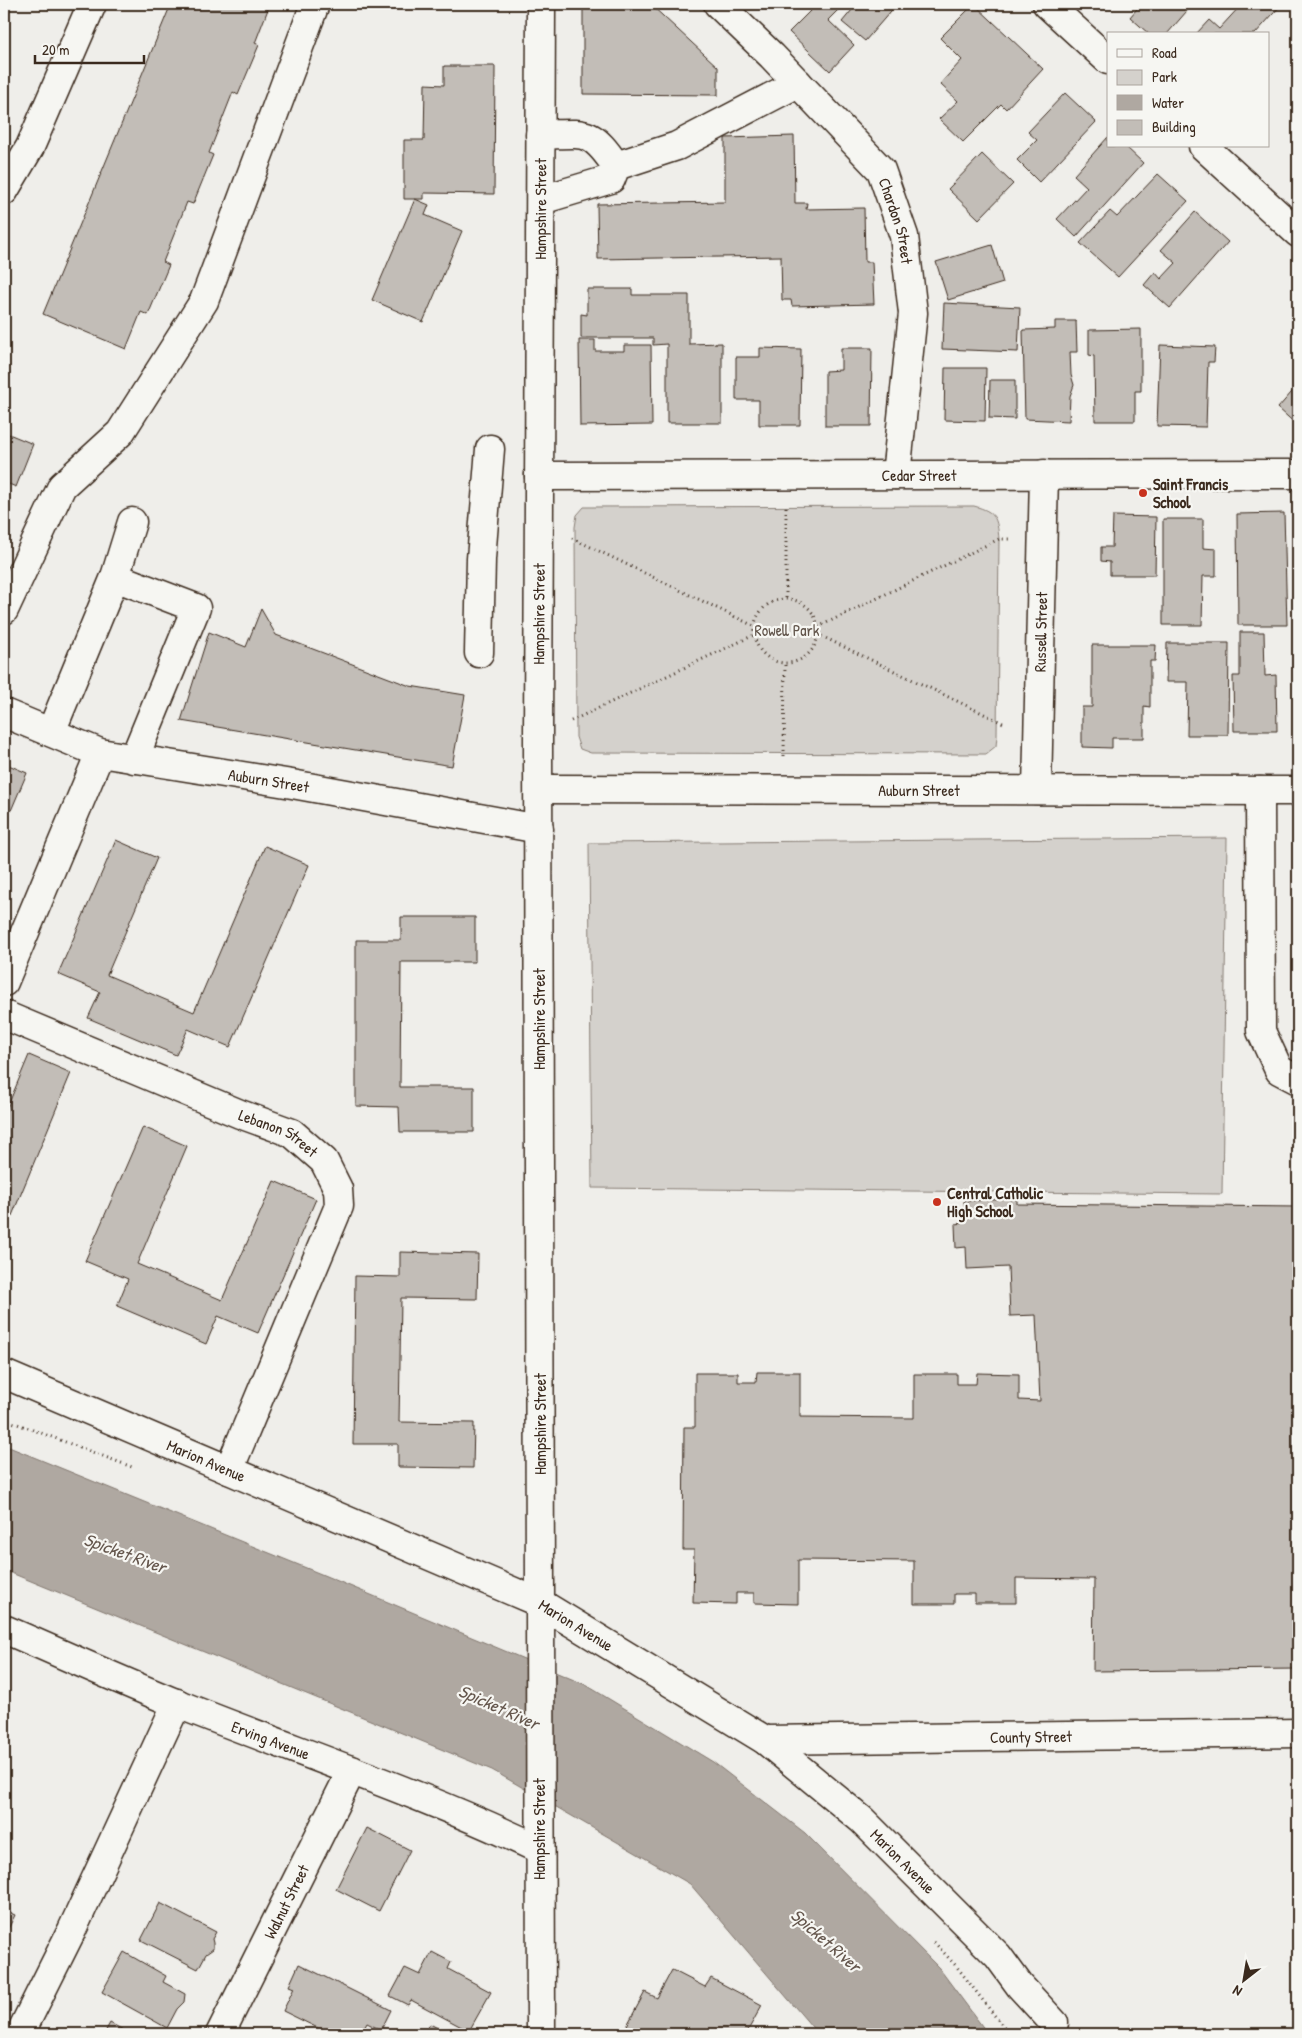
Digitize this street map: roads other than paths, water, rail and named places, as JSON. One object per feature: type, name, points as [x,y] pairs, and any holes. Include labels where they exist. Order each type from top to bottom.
[{"type":"street","points":[[4,191],[30,147],[92,4]]},
{"type":"street","points":[[4,610],[62,486],[120,433],[204,301],[315,4]]},
{"type":"street","name":"Hampshire Street","points":[[541,4],[538,739],[539,1849],[541,2034]]},
{"type":"street","name":"Chardon Street","points":[[718,4],[798,83],[881,170],[904,236],[913,313],[896,475]]},
{"type":"street","points":[[1047,4],[1107,59]]},
{"type":"street","points":[[616,166],[677,146],[798,83]]},
{"type":"street","points":[[540,135],[587,134],[602,146],[616,166]]},
{"type":"street","points":[[1205,148],[1298,233]]},
{"type":"street","points":[[541,200],[611,179],[616,166]]},
{"type":"street","points":[[479,653],[481,559],[490,449]]},
{"type":"street","name":"Russell Street","points":[[1037,790],[1044,474]]},
{"type":"street","name":"Cedar Street","points":[[539,476],[1298,474]]},
{"type":"street","points":[[52,732],[115,576],[132,522]]},
{"type":"street","points":[[115,576],[196,608],[134,759]]},
{"type":"street","name":"Auburn Street","points":[[4,713],[100,753],[292,784],[539,829]]},
{"type":"street","points":[[4,982],[100,753]]},
{"type":"street","name":"Auburn Street","points":[[538,789],[1298,791]]},
{"type":"street","points":[[1260,791],[1261,1031],[1279,1070],[1298,1080]]},
{"type":"street","name":"Lebanon Street","points":[[4,1015],[240,1114],[292,1133],[324,1160],[338,1189],[339,1206],[229,1470]]},
{"type":"street","name":"Marion Avenue","points":[[4,1374],[540,1603],[765,1740],[862,1820],[998,1956],[1020,1986],[1054,2023]]},
{"type":"street","name":"Erving Avenue","points":[[4,1629],[177,1703],[352,1770],[493,1827],[539,1849]]},
{"type":"street","points":[[20,2034],[72,1930],[177,1703]]},
{"type":"street","name":"County Street","points":[[765,1740],[1298,1733]]},
{"type":"street","name":"Walnut Street","points":[[220,2034],[352,1770]]},
{"type":"water","name":"Spicket River","points":[[4,1445],[321,1574],[586,1685],[713,1762],[805,1833],[939,1968],[988,2034],[818,2034],[690,1884],[492,1770],[4,1570]]},
{"type":"place","name":"Saint Francis School","points":[[1143,493]]},
{"type":"place","name":"Central Catholic High School","points":[[937,1202]]},
{"type":"park label","name":"Rowell Park","points":[[787,630]]}]
